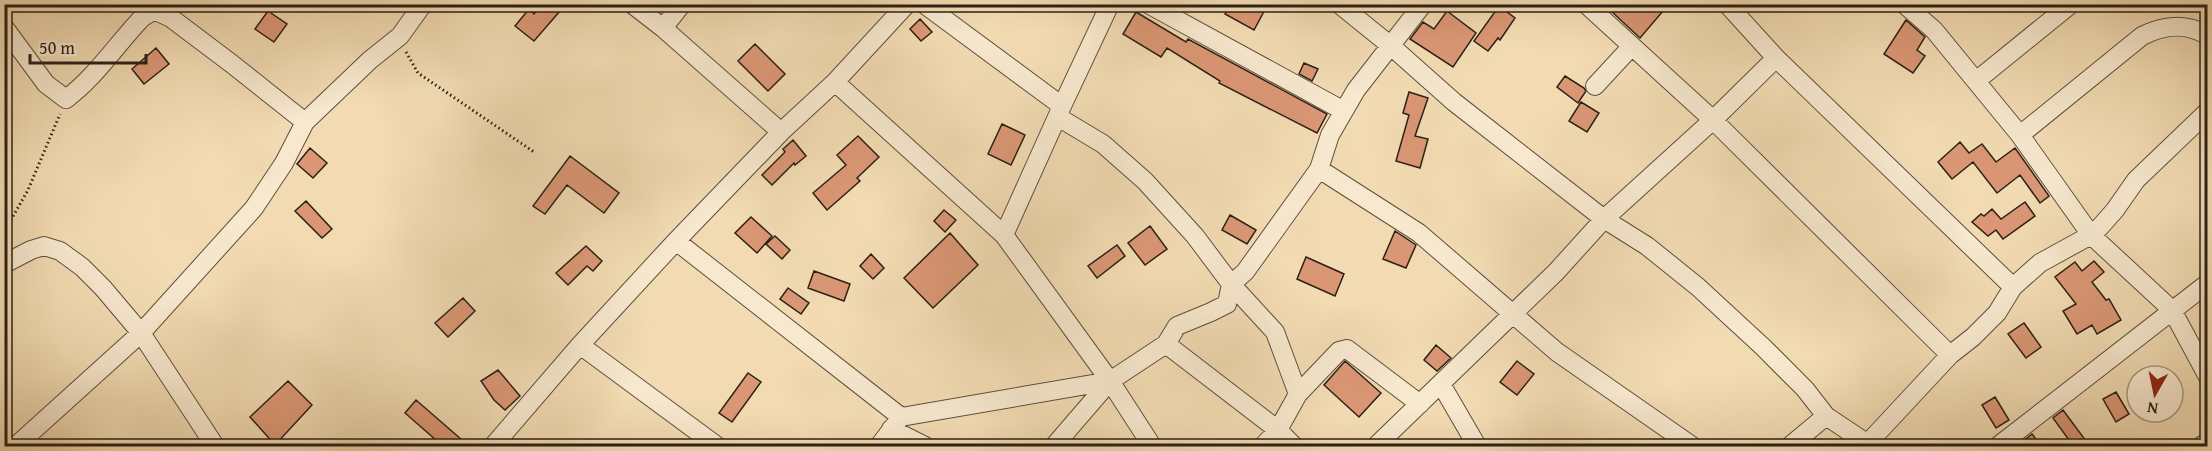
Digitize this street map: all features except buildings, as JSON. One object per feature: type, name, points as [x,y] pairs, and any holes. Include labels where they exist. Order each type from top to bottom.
[{"type":"street","points":[[16,447],[141,333],[254,208],[284,163],[305,122],[370,60],[400,36],[423,4]]},
{"type":"street","points":[[632,4],[663,27],[781,132]]},
{"type":"street","points":[[663,27],[682,4]]},
{"type":"street","points":[[493,447],[580,345],[676,241],[781,132],[835,82],[907,4]]},
{"type":"street","points":[[924,4],[1103,144],[1145,181],[1195,236],[1231,285],[1275,332],[1298,394]]},
{"type":"street","points":[[1004,236],[1110,4]]},
{"type":"street","points":[[1148,4],[1344,111]]},
{"type":"street","points":[[1339,4],[1454,102],[1604,219],[1647,246],[1698,287],[1805,389],[1826,416],[1870,445],[1950,355],[1973,337],[1997,313],[2013,287],[2040,263],[2091,235],[2115,210],[2136,180],[2208,111]]},
{"type":"street","points":[[1054,447],[1110,381],[1166,344],[1177,326],[1227,304],[1231,285],[1245,272],[1318,169],[1330,135],[1356,90],[1423,4]]},
{"type":"street","points":[[1586,4],[1713,120],[1950,355]]},
{"type":"street","points":[[1727,4],[1776,58],[2013,287]]},
{"type":"street","points":[[1904,4],[1934,30],[2020,135],[2091,235],[2172,310],[2208,377]]},
{"type":"street","points":[[1976,81],[2071,4]]},
{"type":"street","points":[[4,27],[46,84],[66,99],[87,83],[141,18],[158,8],[305,122]]},
{"type":"street","points":[[2020,135],[2142,36],[2157,29],[2187,26],[2208,36]]},
{"type":"street","points":[[1596,86],[1632,46]]},
{"type":"street","points":[[1376,447],[1556,272],[1604,219],[1713,120],[1776,58]]},
{"type":"street","points":[[835,82],[1004,236],[1110,381],[1152,447]]},
{"type":"street","points":[[1318,169],[1419,233],[1557,352],[1692,447]]},
{"type":"street","points":[[676,241],[925,447]]},
{"type":"street","points":[[4,264],[44,246],[60,250],[82,267],[141,333],[209,444]]},
{"type":"street","points":[[1998,447],[2208,283]]},
{"type":"street","points":[[1166,344],[1278,430],[1294,447]]},
{"type":"street","points":[[580,345],[717,447]]},
{"type":"street","points":[[1263,447],[1278,430],[1298,394],[1339,351],[1347,349],[1420,404]]},
{"type":"street","points":[[879,447],[896,423],[1110,381]]},
{"type":"street","points":[[1442,384],[1477,447]]},
{"type":"street","points":[[1790,447],[1826,416]]},
{"type":"street","points":[[2201,447],[2208,442]]},
{"type":"path","points":[[400,36],[418,73],[534,152]]},
{"type":"path","points":[[4,232],[28,190],[66,99]]}]
